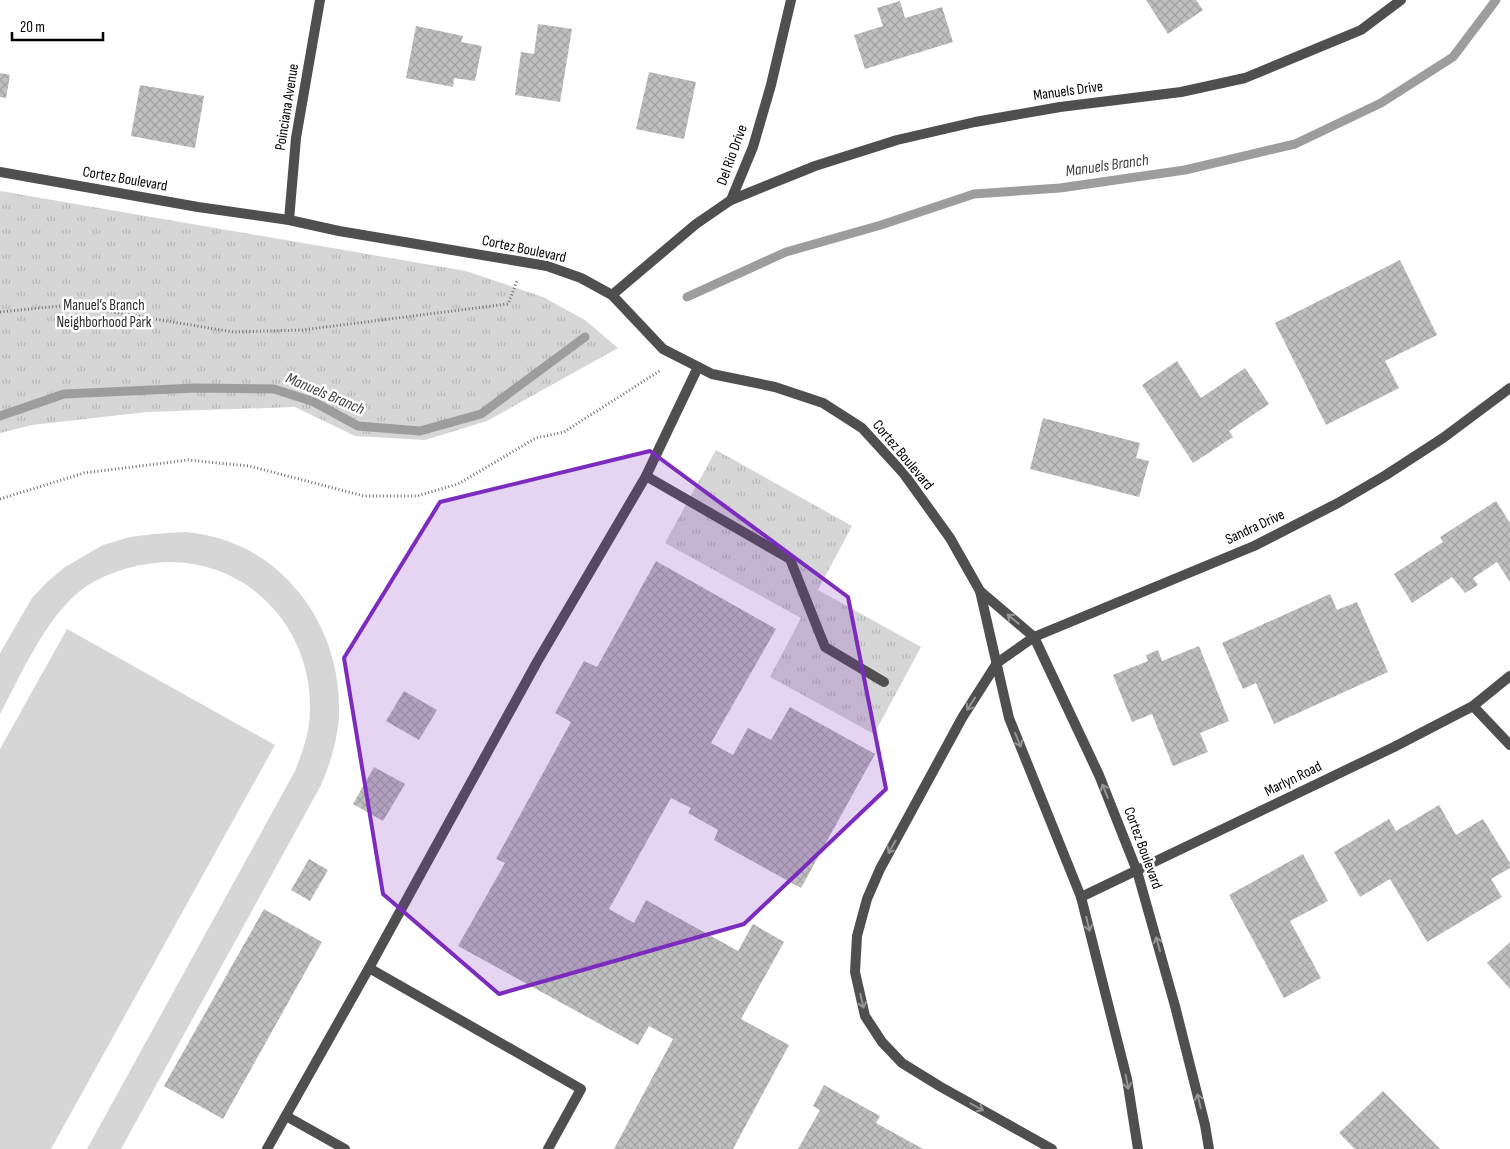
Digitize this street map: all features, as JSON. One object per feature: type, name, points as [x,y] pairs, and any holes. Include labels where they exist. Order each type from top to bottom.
[{"type":"street","name":"Poinciana Avenue","points":[[289,220],[296,138],[320,0]]},
{"type":"street","name":"Del Rio Drive","points":[[612,295],[696,224],[731,200],[754,147],[771,86],[791,0]]},
{"type":"street","name":"Manuels Drive","points":[[731,200],[814,166],[897,140],[975,122],[1060,107],[1180,92],[1245,78],[1361,30],[1401,0]]},
{"type":"street","name":"Cortez Boulevard","points":[[0,172],[198,207],[289,220],[339,231],[547,266],[581,278],[612,295],[663,349],[712,374],[824,402],[862,428],[910,482],[950,538],[980,591],[1009,718],[1081,897],[1127,1079],[1138,1149]]},
{"type":"street","points":[[267,1149],[537,662],[646,476],[698,367]]},
{"type":"street","name":"Sandra Drive","points":[[997,663],[1034,637],[1254,546],[1338,503],[1443,438],[1510,388]]},
{"type":"street","points":[[646,476],[790,559],[825,647],[884,682]]},
{"type":"street","name":"Cortez Boulevard","points":[[980,591],[1034,637],[1099,775],[1137,871],[1180,1024],[1206,1125],[1209,1149]]},
{"type":"street","points":[[997,663],[962,718],[880,869],[867,898],[857,936],[856,972],[865,1016],[882,1042],[902,1063],[1052,1149]]},
{"type":"street","name":"Marlyn Road","points":[[1081,897],[1473,706],[1510,676]]},
{"type":"street","points":[[1473,706],[1510,745]]},
{"type":"street","points":[[369,968],[581,1089],[548,1149]]},
{"type":"street","points":[[286,1116],[345,1149]]},
{"type":"path","points":[[0,312],[71,305],[233,332],[302,330],[508,304],[525,262]]},
{"type":"path","points":[[0,499],[84,473],[188,460],[249,466],[364,496],[417,496],[458,484],[536,438],[564,432],[681,358]]},
{"type":"highlighted area","points":[[650,451],[848,597],[886,789],[744,924],[499,994],[383,894],[344,658],[440,502]]},
{"type":"green space","name":"Manuel’s Branch Neighborhood Park","points":[[0,191],[466,271],[543,297],[585,320],[618,348],[487,421],[425,440],[355,436],[295,407],[147,412],[32,425],[0,433]]},
{"type":"green space","points":[[716,450],[852,526],[818,590],[921,647],[874,734],[770,677],[801,618],[665,543]]},
{"type":"green space","points":[[184,532],[218,538],[249,551],[276,569],[299,592],[317,619],[330,650],[337,683],[339,717],[337,735],[330,762],[320,787],[121,1149],[87,1149],[295,771],[304,748],[309,724],[309,692],[304,662],[292,635],[275,611],[254,591],[229,575],[200,565],[169,562],[146,564],[122,570],[90,584],[80,591],[67,603],[45,632],[25,665],[0,714],[0,653],[32,598],[65,567],[103,545],[130,537]]},
{"type":"green space","points":[[67,629],[275,745],[51,1149],[0,1149],[0,749]]},
{"type":"building","points":[[1146,0],[1196,0],[1203,10],[1168,34]]},
{"type":"building","points":[[900,1],[905,18],[942,7],[953,42],[865,69],[854,35],[883,26],[877,8]]},
{"type":"building","points":[[538,24],[572,29],[560,102],[515,95],[521,52],[534,54]]},
{"type":"building","points":[[416,26],[463,36],[461,42],[482,46],[475,81],[454,78],[453,87],[406,78]]},
{"type":"building","points":[[649,72],[696,82],[684,139],[636,129]]},
{"type":"building","points":[[0,73],[10,75],[6,98],[0,97]]},
{"type":"building","points":[[140,85],[204,96],[195,148],[131,136]]},
{"type":"building","points":[[1400,260],[1437,335],[1385,361],[1399,388],[1326,425],[1275,323]]},
{"type":"building","points":[[1177,361],[1201,398],[1245,368],[1269,404],[1229,431],[1233,437],[1193,463],[1142,385]]},
{"type":"building","points":[[1043,418],[1140,443],[1136,458],[1149,461],[1139,497],[1030,469]]},
{"type":"building","points":[[1496,501],[1510,523],[1510,582],[1497,562],[1473,578],[1478,585],[1465,593],[1452,577],[1412,603],[1394,574],[1443,542],[1440,537]]},
{"type":"building","points":[[656,561],[776,629],[711,743],[733,755],[748,728],[771,740],[790,707],[875,754],[801,888],[714,840],[718,830],[688,813],[691,808],[671,798],[609,909],[634,923],[646,900],[738,951],[753,924],[784,942],[741,1019],[789,1045],[733,1149],[614,1149],[673,1039],[649,1026],[638,1045],[458,946],[505,863],[496,859],[571,722],[555,713],[584,661],[597,667]]},
{"type":"building","points":[[1330,594],[1337,610],[1357,602],[1388,672],[1274,724],[1256,683],[1243,689],[1222,643]]},
{"type":"building","points":[[1199,646],[1229,721],[1200,733],[1208,752],[1173,766],[1152,714],[1132,722],[1113,675],[1148,661],[1146,655],[1158,650],[1162,661]]},
{"type":"building","points":[[404,691],[437,710],[419,740],[386,721]]},
{"type":"building","points":[[374,767],[405,784],[383,821],[353,804]]},
{"type":"building","points":[[1439,805],[1456,835],[1483,819],[1510,863],[1510,868],[1491,879],[1502,897],[1427,942],[1390,879],[1360,897],[1334,852],[1389,819],[1396,831]]},
{"type":"building","points":[[1303,854],[1328,901],[1290,921],[1321,978],[1284,998],[1229,895]]},
{"type":"building","points":[[309,859],[328,870],[310,901],[291,890]]},
{"type":"building","points":[[264,909],[322,942],[223,1119],[164,1086]]},
{"type":"building","points":[[1510,942],[1510,989],[1487,963]]},
{"type":"building","points":[[824,1085],[880,1116],[876,1123],[923,1149],[798,1149],[820,1110],[813,1106]]},
{"type":"building","points":[[1383,1091],[1440,1149],[1355,1149],[1339,1133]]},
{"type":"waterway","name":"Manuels Branch","points":[[687,297],[786,252],[881,225],[974,194],[1060,188],[1185,170],[1295,144],[1381,103],[1453,57],[1496,0]]},
{"type":"waterway","name":"Manuels Branch","points":[[0,416],[64,394],[195,388],[274,389],[314,402],[358,426],[420,431],[481,414],[585,337]]}]
